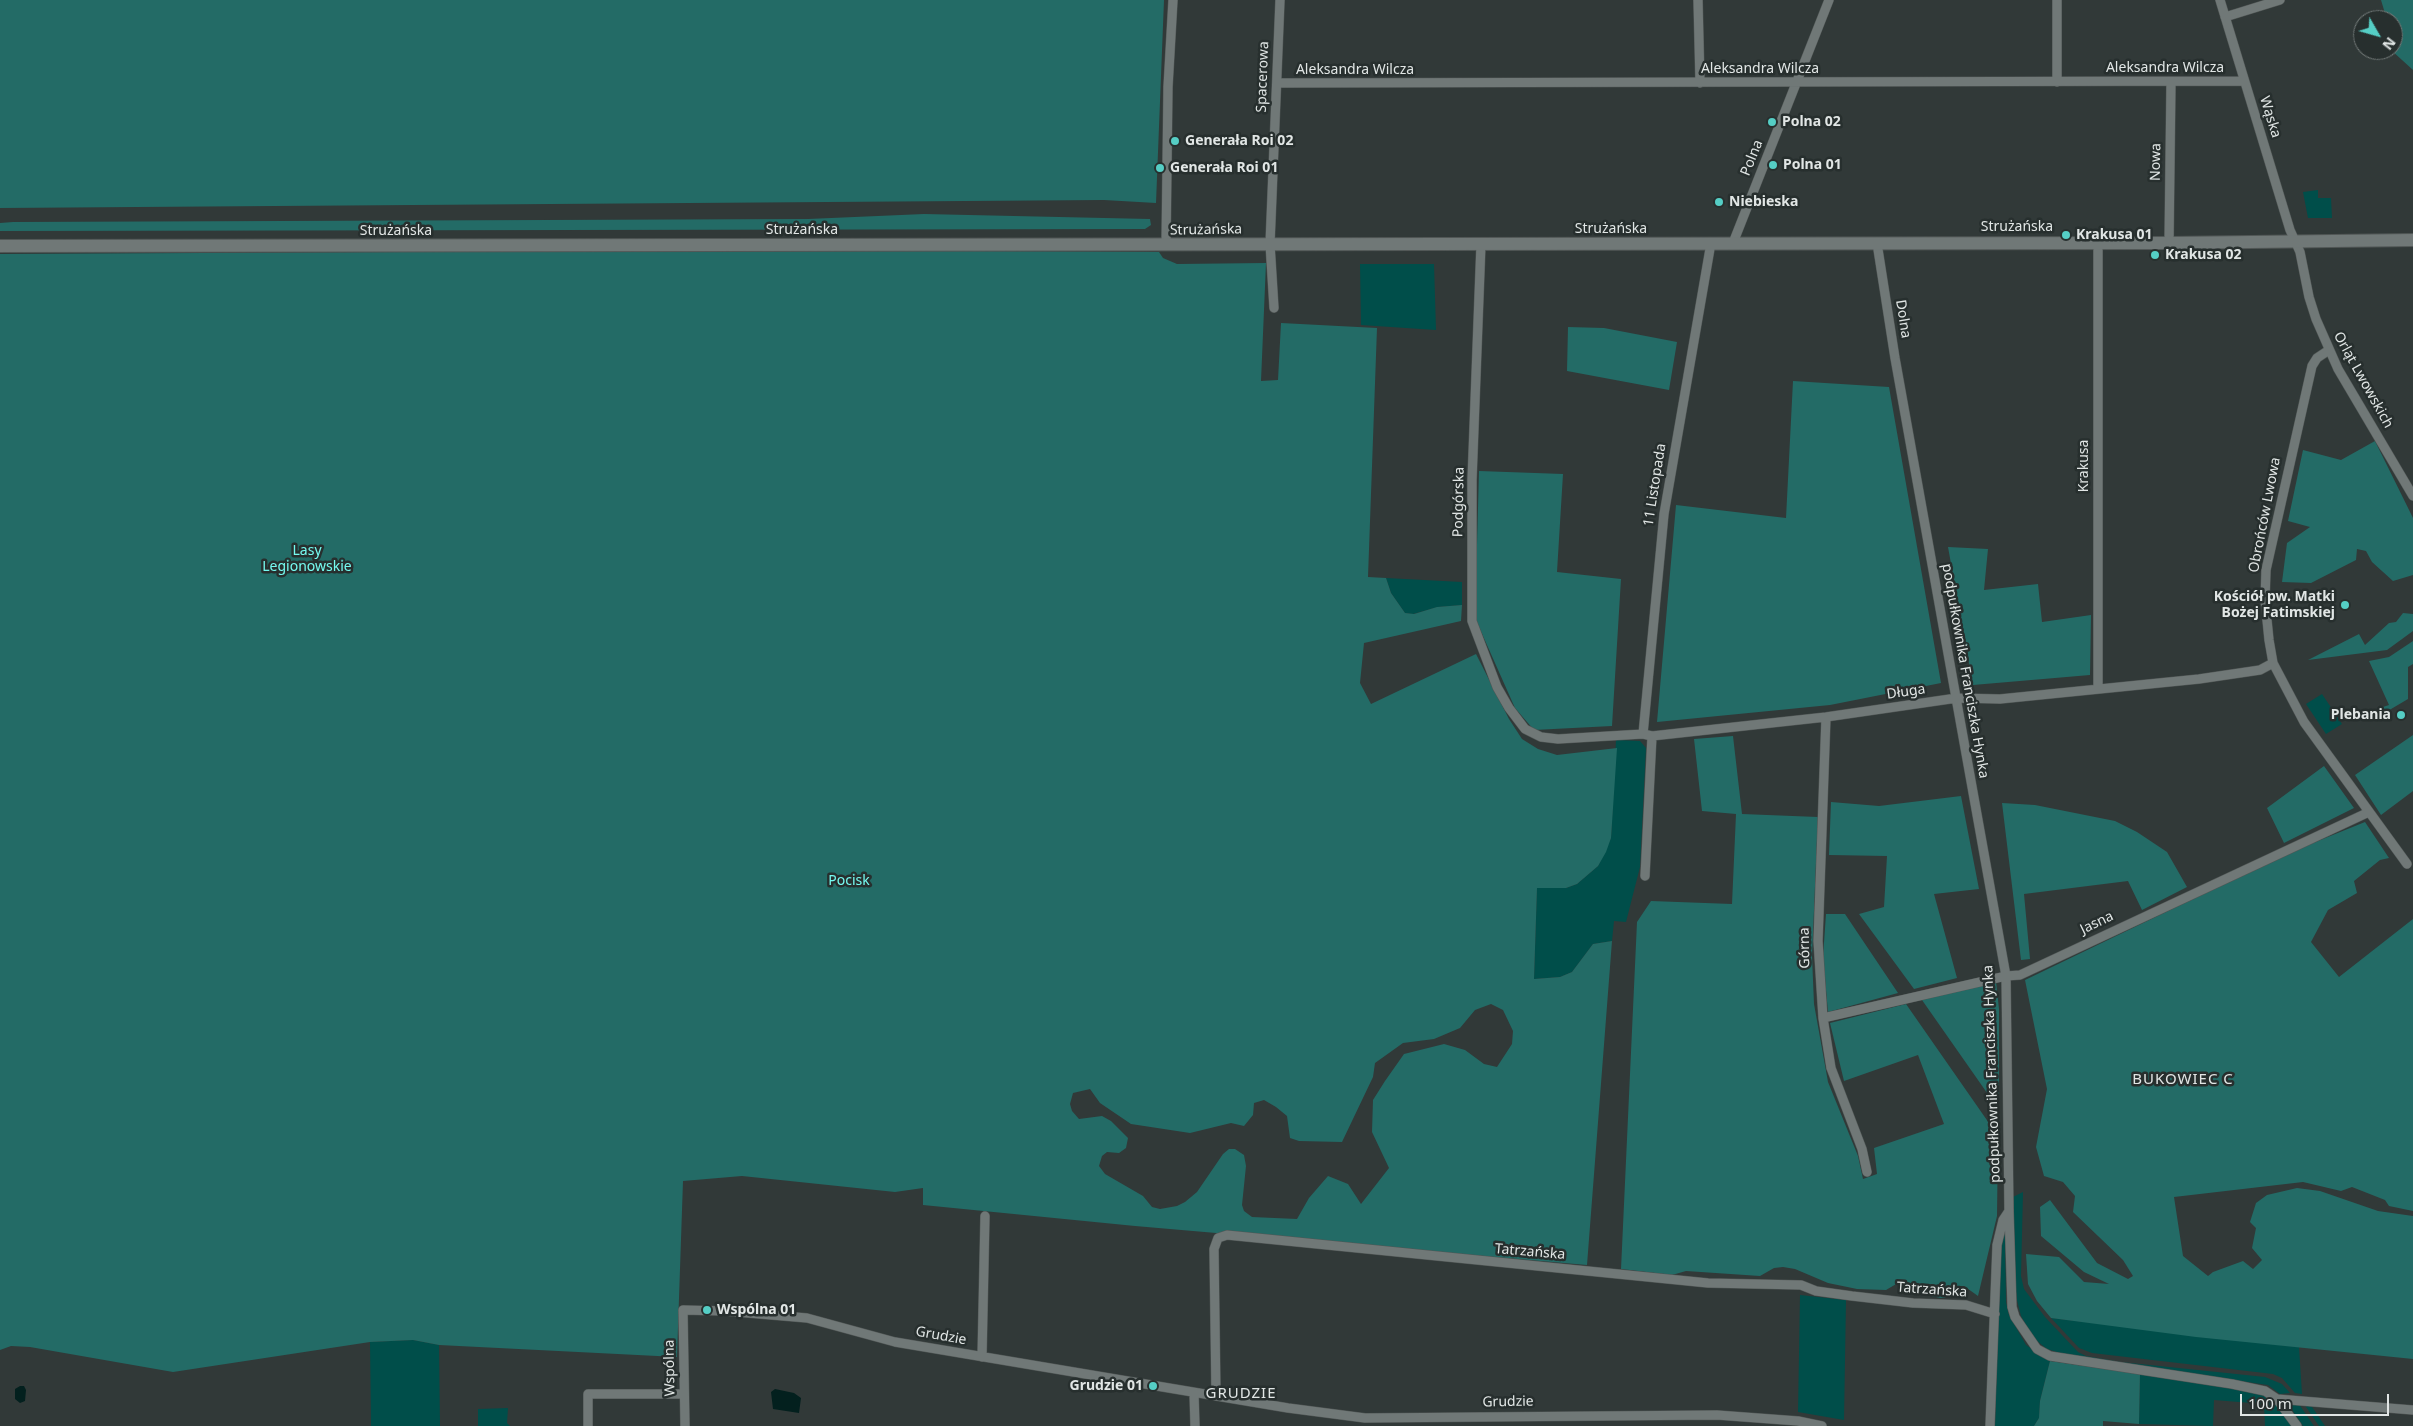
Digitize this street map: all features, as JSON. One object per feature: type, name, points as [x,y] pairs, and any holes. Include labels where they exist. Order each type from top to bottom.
[{"type":"main road","name":"Strużańska","points":[[0,246],[2169,243],[2413,240]]},
{"type":"street","points":[[1166,245],[1168,87],[1173,0]]},
{"type":"street","name":"Spacerowa","points":[[1274,308],[1270,244],[1280,0]]},
{"type":"street","points":[[1698,0],[1700,83]]},
{"type":"street","name":"Polna","points":[[1733,243],[1829,0]]},
{"type":"street","points":[[2057,0],[2057,82]]},
{"type":"street","name":"Wąska","points":[[2220,0],[2295,242]]},
{"type":"street","points":[[2225,17],[2280,0]]},
{"type":"street","name":"Aleksandra Wilcza","points":[[1277,84],[2244,81]]},
{"type":"street","name":"Nowa","points":[[2169,243],[2171,82]]},
{"type":"street","name":"Krakusa","points":[[2098,242],[2098,689]]},
{"type":"street","name":"Orląt Lwowskich","points":[[2295,242],[2300,252],[2308,297],[2329,350],[2413,496]]},
{"type":"street","name":"11 Listopada","points":[[1645,876],[1648,735],[1664,514],[1711,243]]},
{"type":"street","name":"Dolna","points":[[1877,243],[1903,399]]},
{"type":"street","name":"Podgórska","points":[[1481,244],[1472,480],[1472,621],[1496,687],[1525,729],[1541,737]]},
{"type":"street","name":"Obrońców Lwowa","points":[[2329,350],[2317,358],[2312,366],[2266,570],[2265,600],[2273,663],[2304,722],[2407,864]]},
{"type":"street","name":"podpułkownika Franciszka Hynka","points":[[1903,399],[2006,976],[2012,1307],[2022,1330],[2037,1348],[2050,1356],[2074,1362],[2232,1384],[2264,1392],[2277,1399]]},
{"type":"street","name":"Długa","points":[[1541,737],[1558,739],[1648,735],[1826,717],[1957,698],[2000,699],[2242,674],[2260,670],[2273,663]]},
{"type":"street","name":"Górna","points":[[1826,717],[1818,941],[1823,1018],[1831,1068],[1862,1149],[1867,1172]]},
{"type":"street","name":"Jasna","points":[[1823,1018],[2006,976],[2020,975],[2369,812]]},
{"type":"street","points":[[1990,1426],[1997,1245],[2003,1220],[2009,1211]]},
{"type":"street","points":[[982,1357],[986,1216]]},
{"type":"street","name":"Tatrzańska","points":[[1216,1396],[1214,1249],[1218,1238],[1227,1235],[1708,1283],[1801,1285],[1816,1291],[1852,1296],[1913,1303],[1966,1305],[1995,1314]]},
{"type":"street","name":"Grudzie","points":[[683,1310],[725,1311],[806,1318],[895,1342],[1194,1393],[1365,1418],[1717,1415],[1798,1420],[1822,1426]]},
{"type":"street","name":"Wspólna","points":[[683,1310],[685,1426]]},
{"type":"street","points":[[1194,1393],[1195,1426]]},
{"type":"street","points":[[588,1426],[588,1394],[684,1394]]},
{"type":"street","points":[[2277,1399],[2413,1410]]},
{"type":"street","points":[[2277,1399],[2297,1426]]},
{"type":"shaded area","points":[[2318,190],[2318,198],[2331,198],[2332,218],[2308,218],[2303,192]]},
{"type":"shaded area","points":[[1360,264],[1434,264],[1436,330],[1361,325]]},
{"type":"shaded area","points":[[1386,578],[1462,582],[1462,605],[1438,607],[1413,614],[1405,613],[1391,593]]},
{"type":"shaded area","points":[[2322,694],[2342,724],[2326,734],[2306,704]]},
{"type":"shaded area","points":[[1616,740],[1640,741],[1646,748],[1640,867],[1626,922],[1614,921],[1612,941],[1593,944],[1572,972],[1560,977],[1534,979],[1537,887],[1566,888],[1577,884],[1598,866],[1611,838]]},
{"type":"shaded area","points":[[2023,1192],[2021,1276],[2024,1289],[2045,1317],[2078,1352],[2086,1356],[2121,1362],[2265,1377],[2282,1384],[2290,1393],[2280,1394],[2268,1385],[2073,1357],[2047,1349],[2037,1341],[2029,1330],[2021,1316],[2017,1300],[2014,1275],[2013,1197]]},
{"type":"shaded area","points":[[2005,1231],[2006,1302],[2009,1315],[2026,1345],[2050,1361],[2040,1401],[2039,1418],[2034,1426],[1995,1426],[2000,1250]]},
{"type":"shaded area","points":[[1800,1295],[1846,1300],[1844,1420],[1798,1412]]},
{"type":"shaded area","points":[[2051,1318],[2299,1347],[2302,1394],[2295,1393],[2282,1378],[2273,1374],[2092,1353],[2079,1348]]},
{"type":"shaded area","points":[[413,1340],[439,1345],[440,1426],[371,1426],[370,1342]]},
{"type":"shaded area","points":[[2140,1374],[2258,1392],[2274,1403],[2292,1426],[2265,1426],[2264,1404],[2214,1400],[2213,1426],[2139,1424]]},
{"type":"shaded area","points":[[24,1386],[26,1390],[25,1401],[20,1403],[15,1399],[15,1389]]},
{"type":"shaded area","points":[[775,1389],[794,1393],[801,1398],[799,1413],[773,1409],[771,1392]]},
{"type":"shaded area","points":[[2288,1404],[2299,1404],[2314,1426],[2303,1426]]},
{"type":"shaded area","points":[[2304,1404],[2310,1404],[2325,1426],[2319,1426]]},
{"type":"shaded area","points":[[508,1408],[507,1423],[510,1426],[478,1426],[478,1409]]},
{"type":"green space","points":[[0,0],[1164,0],[1156,203],[1104,200],[0,208]]},
{"type":"green space","points":[[2381,0],[2413,0],[2413,70],[2402,60],[2403,10],[2384,10]]},
{"type":"green space","points":[[924,214],[1150,219],[1151,225],[1145,229],[0,231],[0,223],[13,222],[808,219]]},
{"type":"green space","points":[[801,250],[1159,252],[1163,258],[1177,264],[1266,263],[1261,381],[1278,380],[1281,323],[1377,328],[1368,577],[1386,578],[1391,593],[1405,613],[1414,614],[1437,607],[1462,605],[1461,621],[1364,643],[1360,683],[1371,704],[1476,654],[1509,719],[1522,739],[1538,749],[1557,755],[1617,748],[1611,838],[1598,866],[1577,884],[1566,888],[1537,888],[1534,979],[1560,977],[1572,972],[1593,944],[1612,941],[1587,1265],[1135,1226],[923,1205],[923,1188],[895,1192],[742,1176],[683,1181],[677,1357],[439,1345],[413,1340],[370,1342],[173,1372],[30,1347],[11,1346],[0,1350],[0,254]],"holes":[[[1491,1004],[1503,1010],[1513,1031],[1512,1044],[1497,1067],[1484,1064],[1465,1050],[1444,1044],[1404,1054],[1373,1100],[1372,1132],[1389,1168],[1361,1204],[1348,1184],[1328,1176],[1309,1198],[1297,1219],[1252,1217],[1244,1211],[1242,1205],[1246,1166],[1244,1155],[1235,1149],[1229,1149],[1223,1154],[1197,1192],[1185,1202],[1177,1206],[1160,1209],[1152,1207],[1143,1196],[1105,1174],[1099,1166],[1102,1156],[1107,1152],[1119,1153],[1126,1148],[1128,1138],[1111,1121],[1102,1116],[1079,1119],[1072,1111],[1070,1104],[1073,1093],[1090,1089],[1100,1103],[1131,1124],[1190,1133],[1231,1123],[1244,1126],[1253,1115],[1254,1103],[1264,1100],[1287,1116],[1290,1138],[1299,1141],[1342,1142],[1373,1077],[1375,1063],[1403,1043],[1434,1039],[1460,1028],[1475,1010]]]},
{"type":"green space","points":[[1568,327],[1604,328],[1677,342],[1669,390],[1567,371]]},
{"type":"green space","points":[[1793,381],[1889,387],[1941,683],[1830,705],[1657,722],[1676,505],[1786,518]]},
{"type":"green space","points":[[2375,441],[2413,518],[2413,575],[2393,581],[2372,562],[2366,551],[2357,549],[2356,560],[2311,583],[2282,582],[2287,543],[2310,527],[2288,521],[2303,450],[2341,460]]},
{"type":"green space","points":[[1479,471],[1563,474],[1557,572],[1621,579],[1612,726],[1534,730],[1515,708],[1475,618]]},
{"type":"green space","points":[[1948,547],[1988,549],[1984,590],[2038,584],[2042,622],[2091,615],[2090,675],[1973,685]]},
{"type":"green space","points":[[2403,613],[2413,614],[2413,631],[2387,650],[2308,660],[2359,634],[2365,645],[2389,623],[2396,622]]},
{"type":"green space","points":[[2413,641],[2413,664],[2408,667],[2408,699],[2386,712],[2383,707],[2389,705],[2369,661],[2389,657]]},
{"type":"green space","points":[[2413,735],[2413,791],[2381,815],[2355,775]]},
{"type":"green space","points":[[1733,736],[1742,814],[1818,817],[1812,956],[1814,1004],[1828,1082],[1858,1156],[1863,1179],[1877,1174],[1874,1148],[1944,1124],[1918,1055],[1844,1081],[1830,1023],[1906,1004],[1998,1136],[1997,1216],[1978,1296],[1964,1286],[1960,1286],[1952,1296],[1941,1298],[1931,1296],[1921,1288],[1903,1280],[1886,1290],[1857,1289],[1828,1283],[1795,1269],[1783,1267],[1774,1268],[1760,1276],[1686,1271],[1672,1275],[1621,1269],[1637,922],[1651,901],[1732,904],[1736,814],[1702,811],[1694,739]]},
{"type":"green space","points":[[2324,766],[2354,808],[2284,843],[2267,808]]},
{"type":"green space","points":[[1961,796],[1979,889],[1934,894],[1957,978],[1914,989],[1859,914],[1884,907],[1887,856],[1829,855],[1831,802],[1879,806]]},
{"type":"green space","points":[[2002,803],[2035,805],[2115,821],[2137,832],[2167,852],[2187,887],[2142,910],[2128,881],[2024,894],[2030,959],[2021,960]]},
{"type":"green space","points":[[2365,822],[2389,858],[2380,860],[2354,881],[2357,893],[2328,910],[2311,942],[2339,977],[2413,919],[2413,1211],[2389,1206],[2385,1200],[2352,1187],[2341,1191],[2303,1182],[2174,1197],[2183,1256],[2208,1276],[2213,1272],[2243,1261],[2253,1269],[2262,1260],[2252,1248],[2256,1228],[2250,1222],[2256,1203],[2267,1195],[2297,1188],[2320,1191],[2378,1211],[2413,1216],[2413,1359],[2196,1337],[2051,1318],[2037,1301],[2028,1284],[2026,1254],[2059,1257],[2084,1282],[2109,1284],[2084,1272],[2041,1236],[2040,1207],[2050,1200],[2097,1263],[2128,1279],[2133,1276],[2123,1260],[2073,1212],[2075,1196],[2063,1182],[2044,1176],[2036,1147],[2047,1089],[2025,980],[2288,853]]},
{"type":"green space","points":[[1826,914],[1845,914],[1898,993],[1828,1012],[1823,957]]},
{"type":"green space","points":[[1996,981],[1999,1009],[1999,1110],[1922,1000]]},
{"type":"green space","points":[[2050,1361],[2140,1374],[2139,1424],[2103,1421],[2103,1426],[2034,1426],[2039,1418],[2040,1401]]},
{"type":"place","name":"Polna 02","points":[[1772,122]]},
{"type":"place","name":"Generała Roi 02","points":[[1175,141]]},
{"type":"place","name":"Polna 01","points":[[1773,165]]},
{"type":"place","name":"Generała Roi 01","points":[[1160,168]]},
{"type":"place","name":"Niebieska","points":[[1719,202]]},
{"type":"place","name":"Krakusa 01","points":[[2066,235]]},
{"type":"place","name":"Krakusa 02","points":[[2155,255]]},
{"type":"place","name":"Kościół pw. Matki Bożej Fatimskiej","points":[[2345,605]]},
{"type":"place","name":"Plebania","points":[[2401,715]]},
{"type":"place","name":"Wspólna 01","points":[[707,1310]]},
{"type":"place","name":"Grudzie 01","points":[[1153,1386]]},
{"type":"district","name":"BUKOWIEC C","points":[[2183,1080]]},
{"type":"district","name":"GRUDZIE","points":[[1241,1394]]},
{"type":"park label","name":"Lasy Legionowskie","points":[[307,560]]},
{"type":"park label","name":"Pocisk","points":[[849,881]]}]
